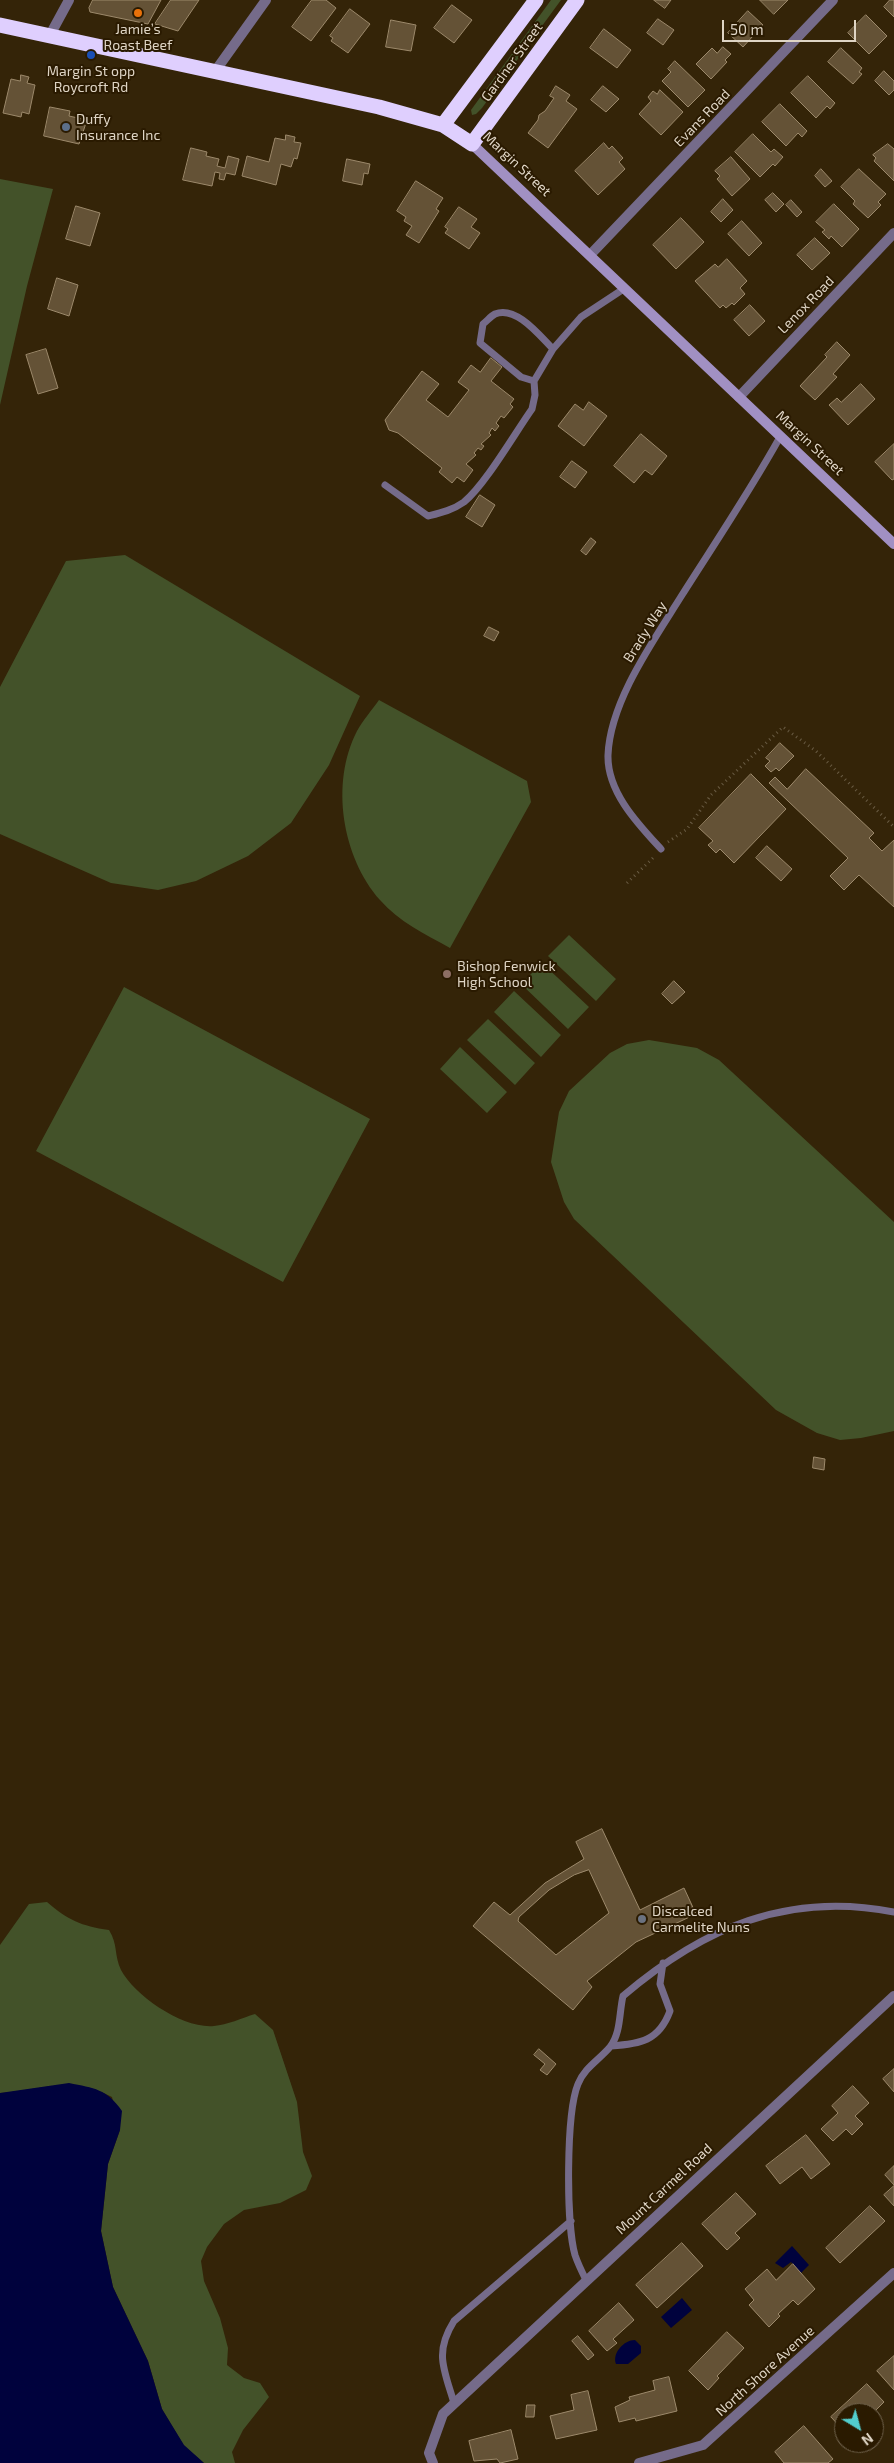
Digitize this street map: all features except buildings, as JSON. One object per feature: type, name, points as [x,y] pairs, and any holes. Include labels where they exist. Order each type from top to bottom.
[{"type":"highway","name":"Gardner Street","points":[[443,125],[536,0]]},
{"type":"highway","name":"Gardner Street","points":[[472,144],[577,0]]},
{"type":"highway","name":"Margin Street","points":[[0,25],[216,70],[379,107],[443,125],[472,144]]},
{"type":"main road","name":"Margin Street","points":[[472,144],[780,437],[892,538]]},
{"type":"street","points":[[50,36],[69,0]]},
{"type":"street","points":[[216,70],[266,0]]},
{"type":"street","name":"Evans Road","points":[[590,255],[833,0]]},
{"type":"street","name":"Lenox Road","points":[[739,397],[894,233]]},
{"type":"street","name":"Mount Carmel Road","points":[[454,2403],[894,1996]]},
{"type":"street","name":"North Shore Avenue","points":[[639,2463],[703,2445],[894,2273]]},
{"type":"street","points":[[434,2463],[428,2453],[442,2414],[454,2403]]},
{"type":"lane","points":[[385,485],[428,516],[446,512],[463,502],[477,487],[532,408],[535,395],[534,382],[553,349],[581,318],[625,288]]},
{"type":"lane","points":[[534,382],[522,377],[480,343],[483,324],[496,314],[509,312],[530,326],[553,349]]},
{"type":"lane","name":"Brady Way","points":[[661,849],[639,825],[622,800],[613,780],[608,757],[612,731],[632,676],[780,437]]},
{"type":"lane","points":[[586,2280],[575,2255],[571,2221],[570,2142],[576,2087],[582,2074],[611,2046],[620,2024],[623,1996],[662,1963],[722,1930],[762,1915],[797,1907],[834,1905],[894,1912]]},
{"type":"lane","points":[[611,2046],[631,2044],[644,2040],[655,2035],[665,2025],[670,2011],[660,1984],[662,1963]]},
{"type":"lane","points":[[454,2403],[441,2361],[442,2347],[454,2321],[571,2221]]},
{"type":"path","points":[[627,883],[673,837],[687,829],[711,795],[783,726],[816,751],[894,827]]},
{"type":"green space","points":[[551,0],[561,0],[482,108],[472,115],[471,110]]},
{"type":"green space","points":[[0,179],[53,189],[27,286],[0,405]]},
{"type":"green space","points":[[125,555],[360,696],[329,765],[291,823],[248,856],[196,881],[158,890],[111,883],[0,834],[0,687],[66,561]]},
{"type":"green space","points":[[379,700],[527,781],[531,802],[450,948],[404,921],[387,908],[367,883],[349,841],[344,819],[342,796],[344,773],[349,751],[357,731]]},
{"type":"green space","points":[[569,935],[616,979],[596,1001],[548,956]]},
{"type":"green space","points":[[542,963],[589,1007],[568,1029],[521,984]]},
{"type":"green space","points":[[124,987],[370,1119],[283,1282],[36,1151]]},
{"type":"green space","points":[[514,991],[561,1035],[541,1057],[494,1012]]},
{"type":"green space","points":[[488,1019],[535,1063],[515,1085],[467,1040]]},
{"type":"green space","points":[[649,1040],[697,1048],[719,1060],[894,1222],[894,1431],[840,1440],[817,1433],[776,1410],[574,1219],[564,1202],[551,1162],[559,1112],[569,1091],[610,1053],[627,1044]]},
{"type":"green space","points":[[460,1047],[507,1092],[487,1113],[440,1069]]},
{"type":"green space","points":[[47,1902],[75,1921],[109,1930],[114,1940],[117,1960],[121,1970],[137,1990],[161,2009],[188,2022],[202,2026],[224,2024],[255,2014],[273,2030],[297,2102],[303,2152],[312,2176],[306,2190],[280,2203],[244,2210],[224,2224],[207,2247],[201,2261],[204,2281],[220,2318],[228,2348],[227,2365],[244,2378],[260,2383],[269,2397],[243,2430],[232,2452],[235,2463],[204,2463],[184,2446],[162,2409],[148,2361],[113,2287],[101,2231],[108,2164],[120,2130],[112,2097],[97,2090],[70,2085],[0,2093],[0,1945],[29,1904]]},
{"type":"shaded area","points":[[69,2083],[86,2086],[105,2094],[122,2111],[120,2130],[108,2164],[101,2231],[113,2287],[148,2361],[162,2409],[184,2445],[204,2463],[0,2463],[0,2093]]},
{"type":"shaded area","points":[[792,2246],[809,2265],[801,2273],[791,2262],[783,2268],[775,2263]]},
{"type":"shaded area","points":[[682,2298],[692,2310],[671,2328],[661,2317]]},
{"type":"shaded area","points":[[635,2340],[641,2346],[641,2353],[628,2364],[616,2364],[617,2352],[620,2348],[627,2342]]},
{"type":"place","name":"Jamie’s Roast Beef","points":[[138,13]]},
{"type":"place","name":"Margin St opp Roycroft Rd","points":[[91,55]]},
{"type":"place","name":"Duffy Insurance Inc","points":[[66,127]]},
{"type":"place","name":"Bishop Fenwick High School","points":[[447,974]]},
{"type":"place","name":"Discalced Carmelite Nuns","points":[[642,1919]]}]
